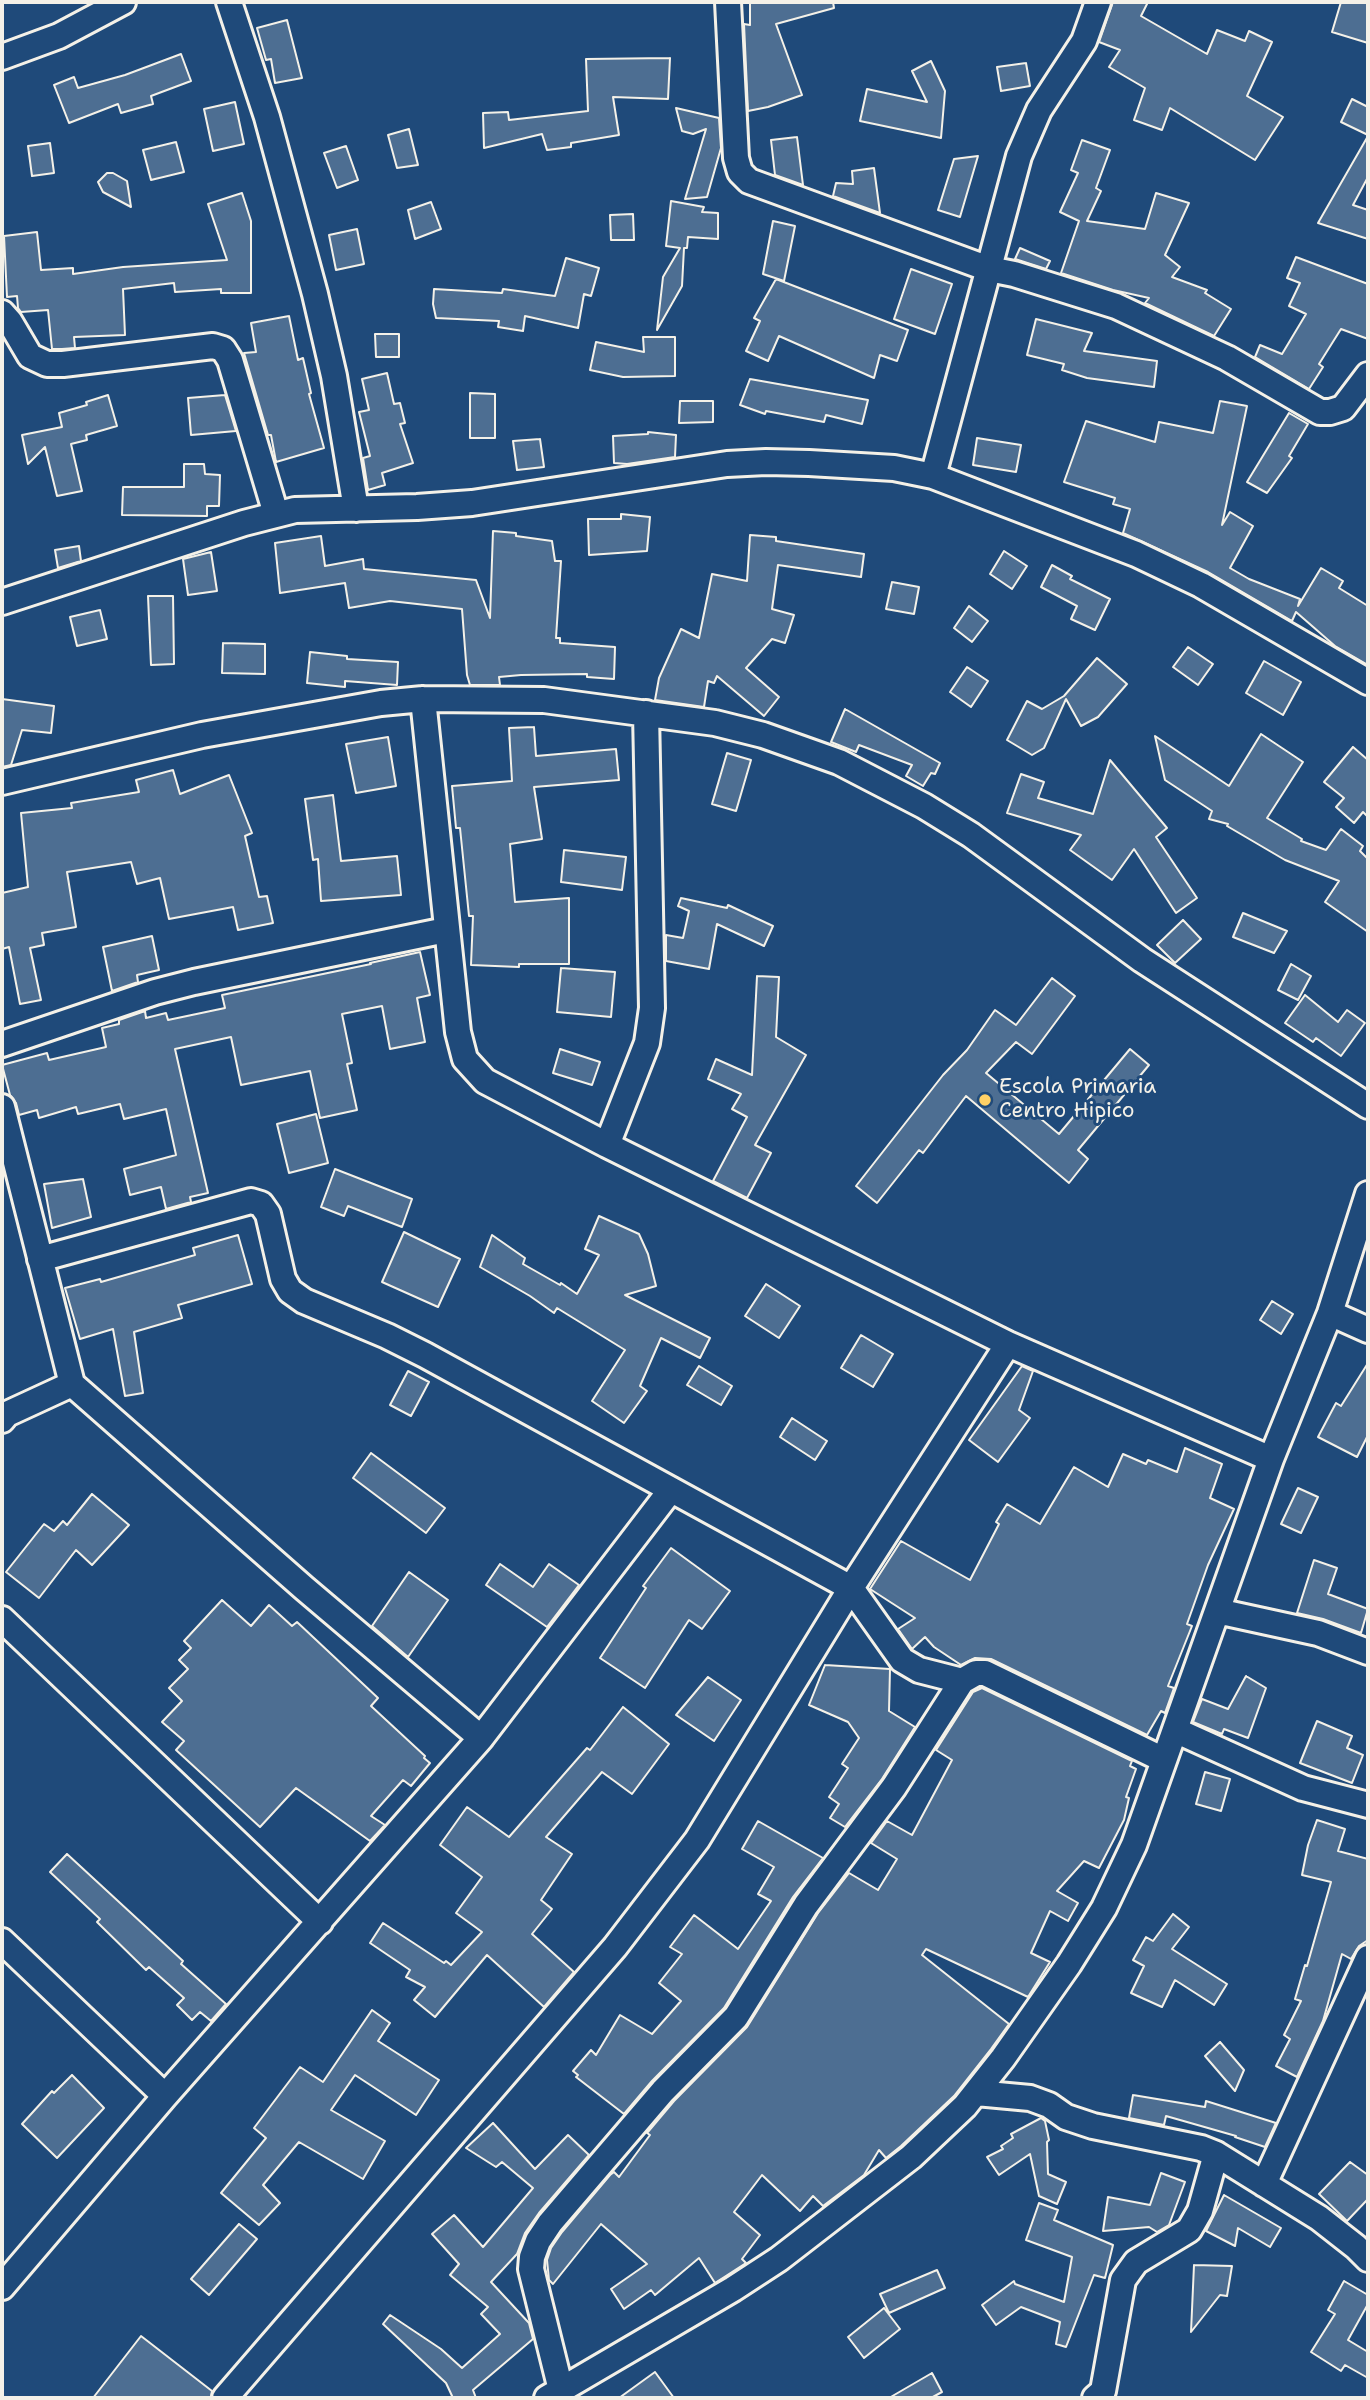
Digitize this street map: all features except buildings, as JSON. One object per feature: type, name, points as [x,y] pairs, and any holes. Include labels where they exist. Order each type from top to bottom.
[{"type":"street","points":[[2,57],[59,36],[123,2]]},
{"type":"street","points":[[229,2],[267,117],[315,294],[334,376],[356,509]]},
{"type":"street","points":[[728,2],[736,158],[740,172],[749,181],[989,269],[1014,274],[1116,306],[1227,358],[1320,412],[1343,408],[1368,375]]},
{"type":"street","points":[[933,476],[1019,156],[1039,110],[1084,41],[1098,2]]},
{"type":"street","points":[[2,313],[30,356],[47,364],[212,346],[223,349],[230,360],[276,514]]},
{"type":"street","points":[[2,602],[295,510],[472,503],[740,463],[788,462],[894,468],[933,476],[1158,564],[1255,615],[1368,682]]},
{"type":"street","points":[[423,699],[458,1032],[465,1059],[485,1081],[607,1145],[1007,1344],[1271,1459]]},
{"type":"street","points":[[2,782],[202,735],[423,699],[544,700],[715,723],[763,735],[839,761],[924,806],[971,835],[1142,960],[1368,1106]]},
{"type":"street","points":[[607,1145],[647,1042],[652,1008],[646,713]]},
{"type":"street","points":[[2,1044],[181,985],[446,930]]},
{"type":"street","points":[[2,1107],[72,1384],[304,1588],[481,1738]]},
{"type":"street","points":[[1164,1760],[985,1673],[976,1673],[962,1681],[894,1787],[806,1905],[736,2017],[663,2091],[550,2223],[538,2241],[531,2269],[554,2394],[779,2259],[911,2157],[976,2093],[1069,1964],[1104,1908],[1134,1845],[1271,1459],[1330,1313],[1368,1194]]},
{"type":"street","points":[[40,1259],[251,1201],[261,1204],[268,1214],[283,1279],[290,1291],[304,1301],[415,1350],[851,1588],[902,1660],[919,1670],[962,1681]]},
{"type":"street","points":[[1330,1313],[1368,1330]]},
{"type":"street","points":[[225,2398],[615,1947],[697,1840],[851,1588],[1007,1344]]},
{"type":"street","points":[[3,1416],[72,1384]]},
{"type":"street","points":[[2,2287],[165,2096],[481,1738],[670,1491]]},
{"type":"street","points":[[1217,1611],[1318,1633],[1368,1652]]},
{"type":"street","points":[[2,1619],[320,1922]]},
{"type":"street","points":[[1175,1730],[1284,1780],[1368,1805]]},
{"type":"street","points":[[2,1941],[165,2096]]},
{"type":"street","points":[[1264,2184],[1368,1958]]},
{"type":"street","points":[[976,2093],[1030,2098],[1049,2105],[1066,2117],[1093,2126],[1201,2148],[1216,2154],[1319,2218],[1368,2259]]},
{"type":"street","points":[[1096,2398],[1103,2390],[1123,2280],[1136,2262],[1189,2230],[1200,2211],[1216,2154]]},
{"type":"place","name":"Escola Primaria Centro Hipico","points":[[985,1100]]}]
